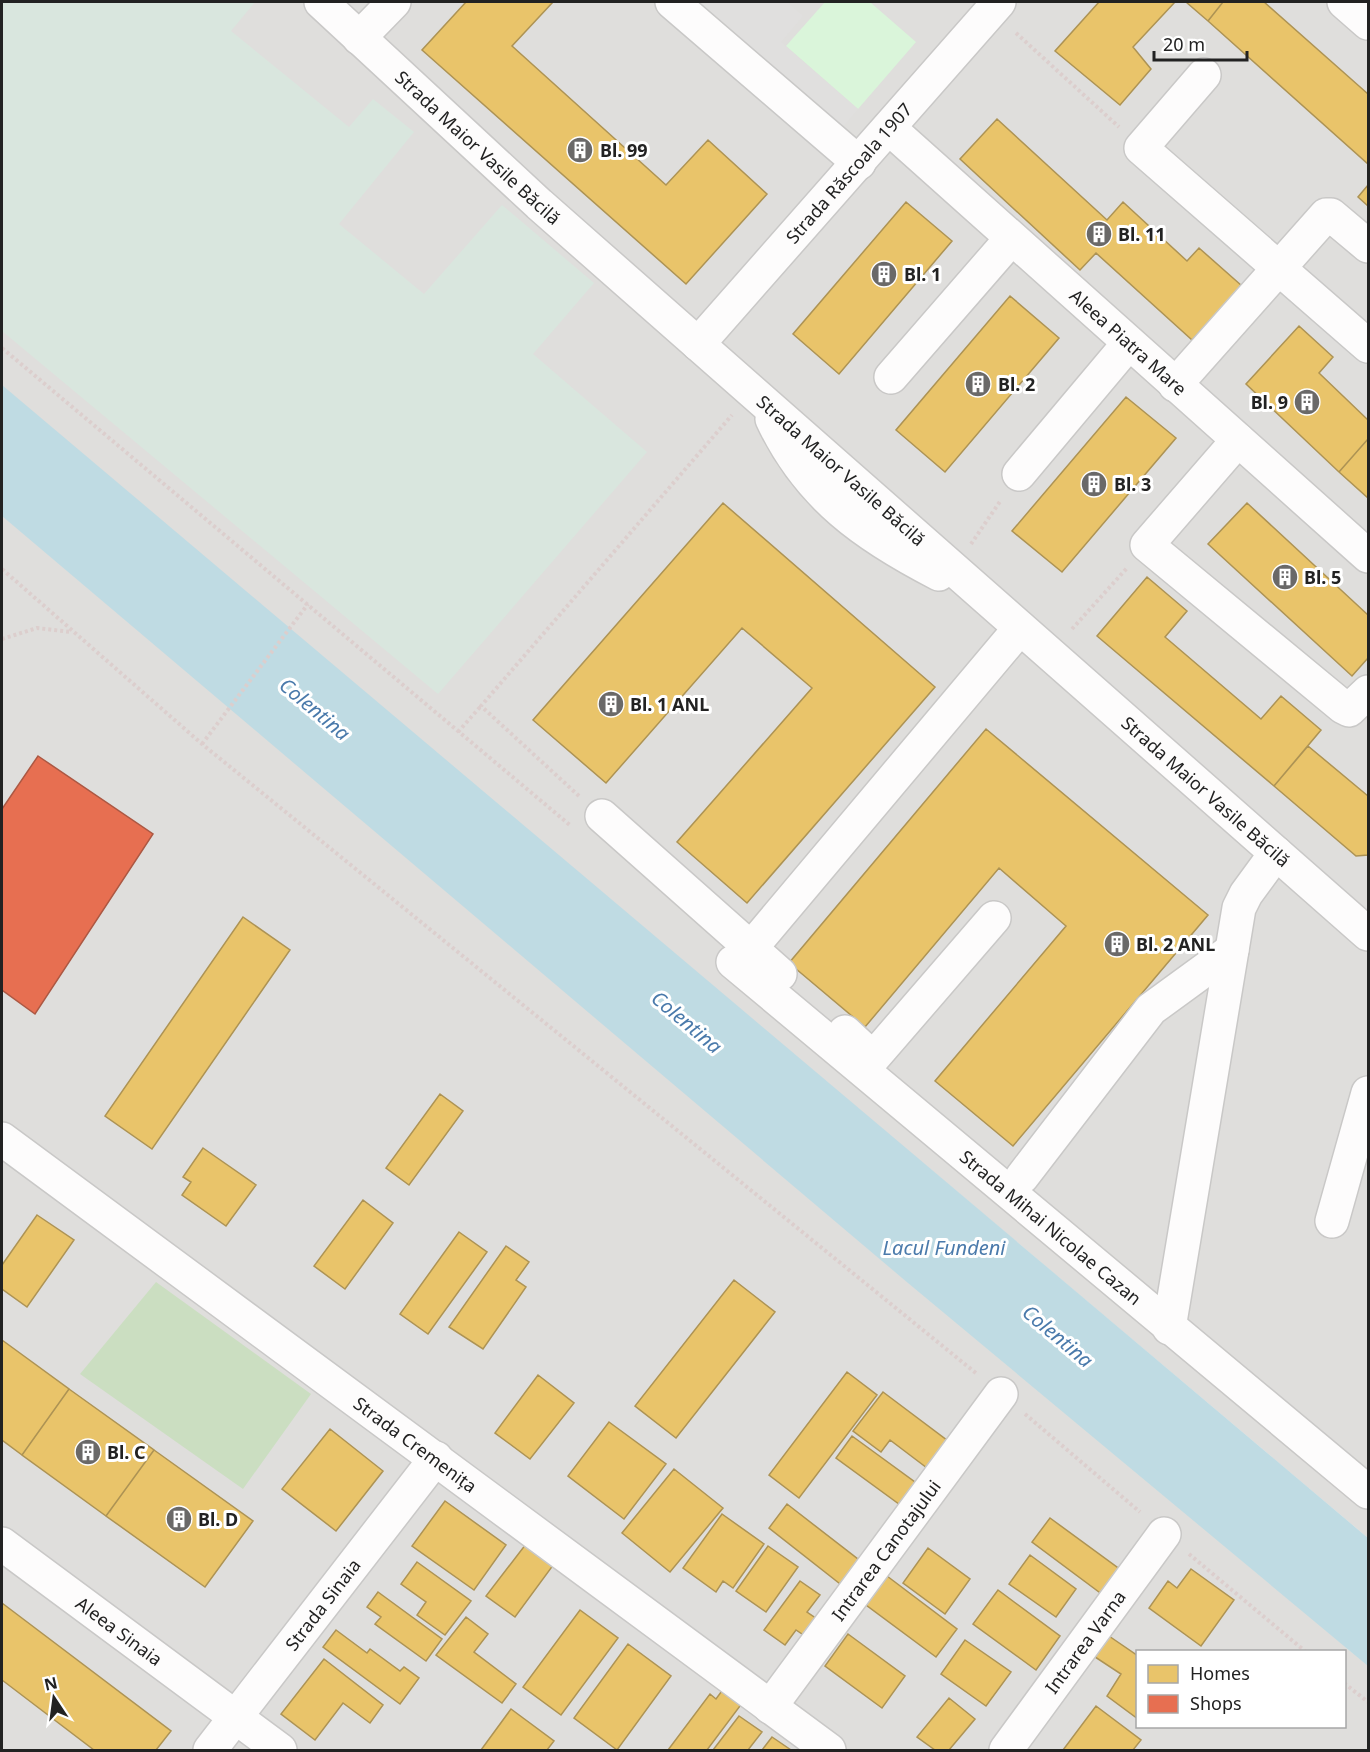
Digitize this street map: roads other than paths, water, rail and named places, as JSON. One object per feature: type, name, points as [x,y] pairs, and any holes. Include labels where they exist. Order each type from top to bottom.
[{"type":"street","name":"Strada Maior Vasile Băcilă","points":[[321,2],[539,204],[1368,934]]},
{"type":"street","points":[[359,38],[393,2]]},
{"type":"street","points":[[672,2],[859,163]]},
{"type":"street","points":[[1344,2],[1368,23]]},
{"type":"street","name":"Strada Răscoala 1907","points":[[698,344],[995,6]]},
{"type":"street","points":[[1204,75],[1141,148],[1368,346]]},
{"type":"street","name":"Aleea Piatra Mare","points":[[889,128],[1368,556]]},
{"type":"street","points":[[1175,385],[1326,215],[1332,215],[1368,246]]},
{"type":"street","points":[[891,377],[1011,239]]},
{"type":"street","points":[[1019,474],[1129,344]]},
{"type":"street","points":[[755,394],[768,410],[792,458],[811,483],[826,497],[879,540],[980,593]]},
{"type":"street","points":[[1238,440],[1147,544],[1343,707],[1349,710],[1368,692]]},
{"type":"street","points":[[742,955],[1020,628]]},
{"type":"street","points":[[590,824],[742,955],[873,1058],[994,918]]},
{"type":"street","points":[[1169,1328],[1239,908],[1246,894],[1276,853]]},
{"type":"street","points":[[1022,1177],[1151,1009],[1232,950]]},
{"type":"street","name":"Strada Mihai Nicolae Cazan","points":[[742,955],[1169,1328],[1368,1492]]},
{"type":"street","points":[[1332,1221],[1368,1093]]},
{"type":"street","name":"Strada Cremenița","points":[[2,1139],[829,1750]]},
{"type":"street","name":"Intrarea Canotajului","points":[[770,1707],[1001,1394]]},
{"type":"street","name":"Strada Sinaia","points":[[210,1750],[436,1458]]},
{"type":"street","name":"Intrarea Varna","points":[[1006,1750],[1164,1534]]},
{"type":"street","name":"Aleea Sinaia","points":[[2,1544],[280,1750]]},
{"type":"water","name":"Lacul Fundeni","points":[[2,385],[1368,1538],[1368,1666],[908,1283],[2,516]]},
{"type":"place","name":"Bl. 99","points":[[580,150]]},
{"type":"place","name":"Bl. 11","points":[[1099,234]]},
{"type":"place","name":"Bl. 1","points":[[884,274]]},
{"type":"place","name":"Bl. 2","points":[[978,384]]},
{"type":"place","name":"Bl. 9","points":[[1307,402]]},
{"type":"place","name":"Bl. 3","points":[[1094,484]]},
{"type":"place","name":"Bl. 5","points":[[1285,577]]},
{"type":"place","name":"Bl. 1 ANL","points":[[611,704]]},
{"type":"place","name":"Bl. 2 ANL","points":[[1117,944]]},
{"type":"place","name":"Bl. C","points":[[88,1452]]},
{"type":"place","name":"Bl. D","points":[[179,1519]]},
{"type":"water label","name":"Colentina","points":[[315,709]]},
{"type":"water label","name":"Colentina","points":[[687,1022]]},
{"type":"water label","name":"Colentina","points":[[1058,1336]]}]
